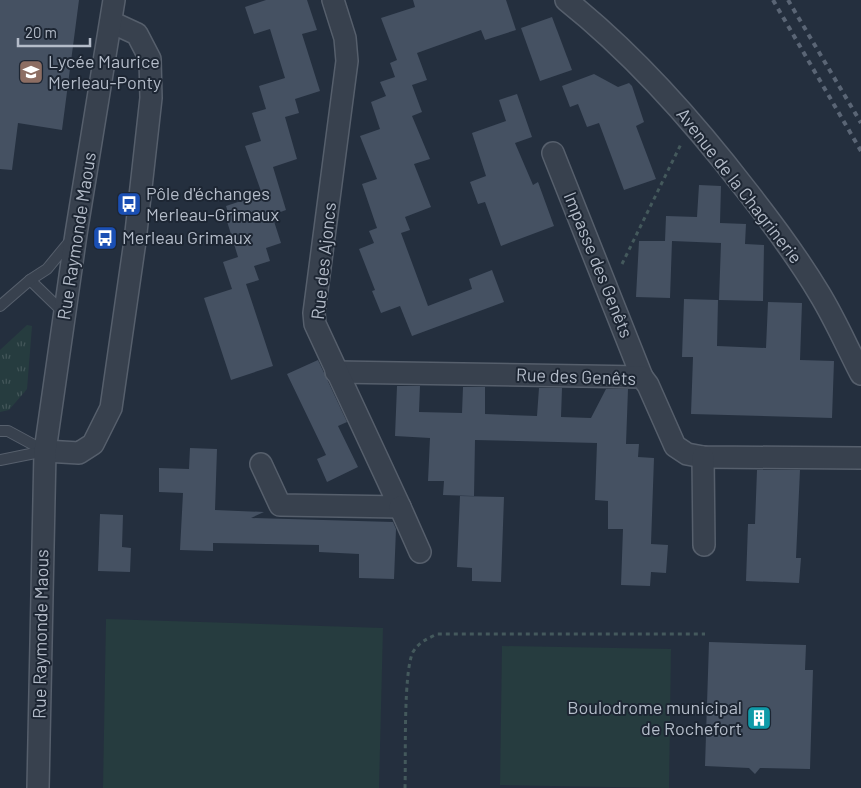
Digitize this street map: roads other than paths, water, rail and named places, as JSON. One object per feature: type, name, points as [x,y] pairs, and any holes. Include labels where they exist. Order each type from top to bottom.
[{"type":"street","name":"Rue Raymonde Maous","points":[[38,788],[45,451],[76,234],[114,0]]},
{"type":"street","name":"Rue des Ajoncs","points":[[333,0],[345,38],[346,70],[314,314],[318,331],[336,372],[420,552]]},
{"type":"street","name":"Avenue de la Chagrinerie","points":[[566,0],[622,48],[691,123],[772,223],[819,293],[861,374]]},
{"type":"street","points":[[45,451],[79,454],[92,444],[111,408],[135,241],[151,98],[150,59],[137,34],[111,22]]},
{"type":"street","name":"Impasse des Genêts","points":[[553,153],[642,377]]},
{"type":"street","name":"Rue des Genêts","points":[[336,372],[642,377],[648,385],[675,446],[687,454],[703,456],[861,458]]},
{"type":"street","points":[[703,456],[704,545]]},
{"type":"street","points":[[260,464],[280,505],[400,507]]},
{"type":"lane","points":[[0,306],[30,280],[47,269],[76,234]]},
{"type":"lane","points":[[30,280],[65,314]]},
{"type":"lane","points":[[0,431],[8,431],[45,451]]},
{"type":"lane","points":[[0,460],[45,451]]},
{"type":"railway","points":[[773,0],[861,151]]},
{"type":"railway","points":[[788,0],[861,123]]},
{"type":"place","name":"Lycée Maurice Merleau-Ponty","points":[[31,72]]},
{"type":"place","name":"Pôle d'échanges Merleau-Grimaux","points":[[129,204]]},
{"type":"place","name":"Merleau Grimaux","points":[[105,238]]},
{"type":"place","name":"Boulodrome municipal de Rochefort","points":[[759,718]]}]
